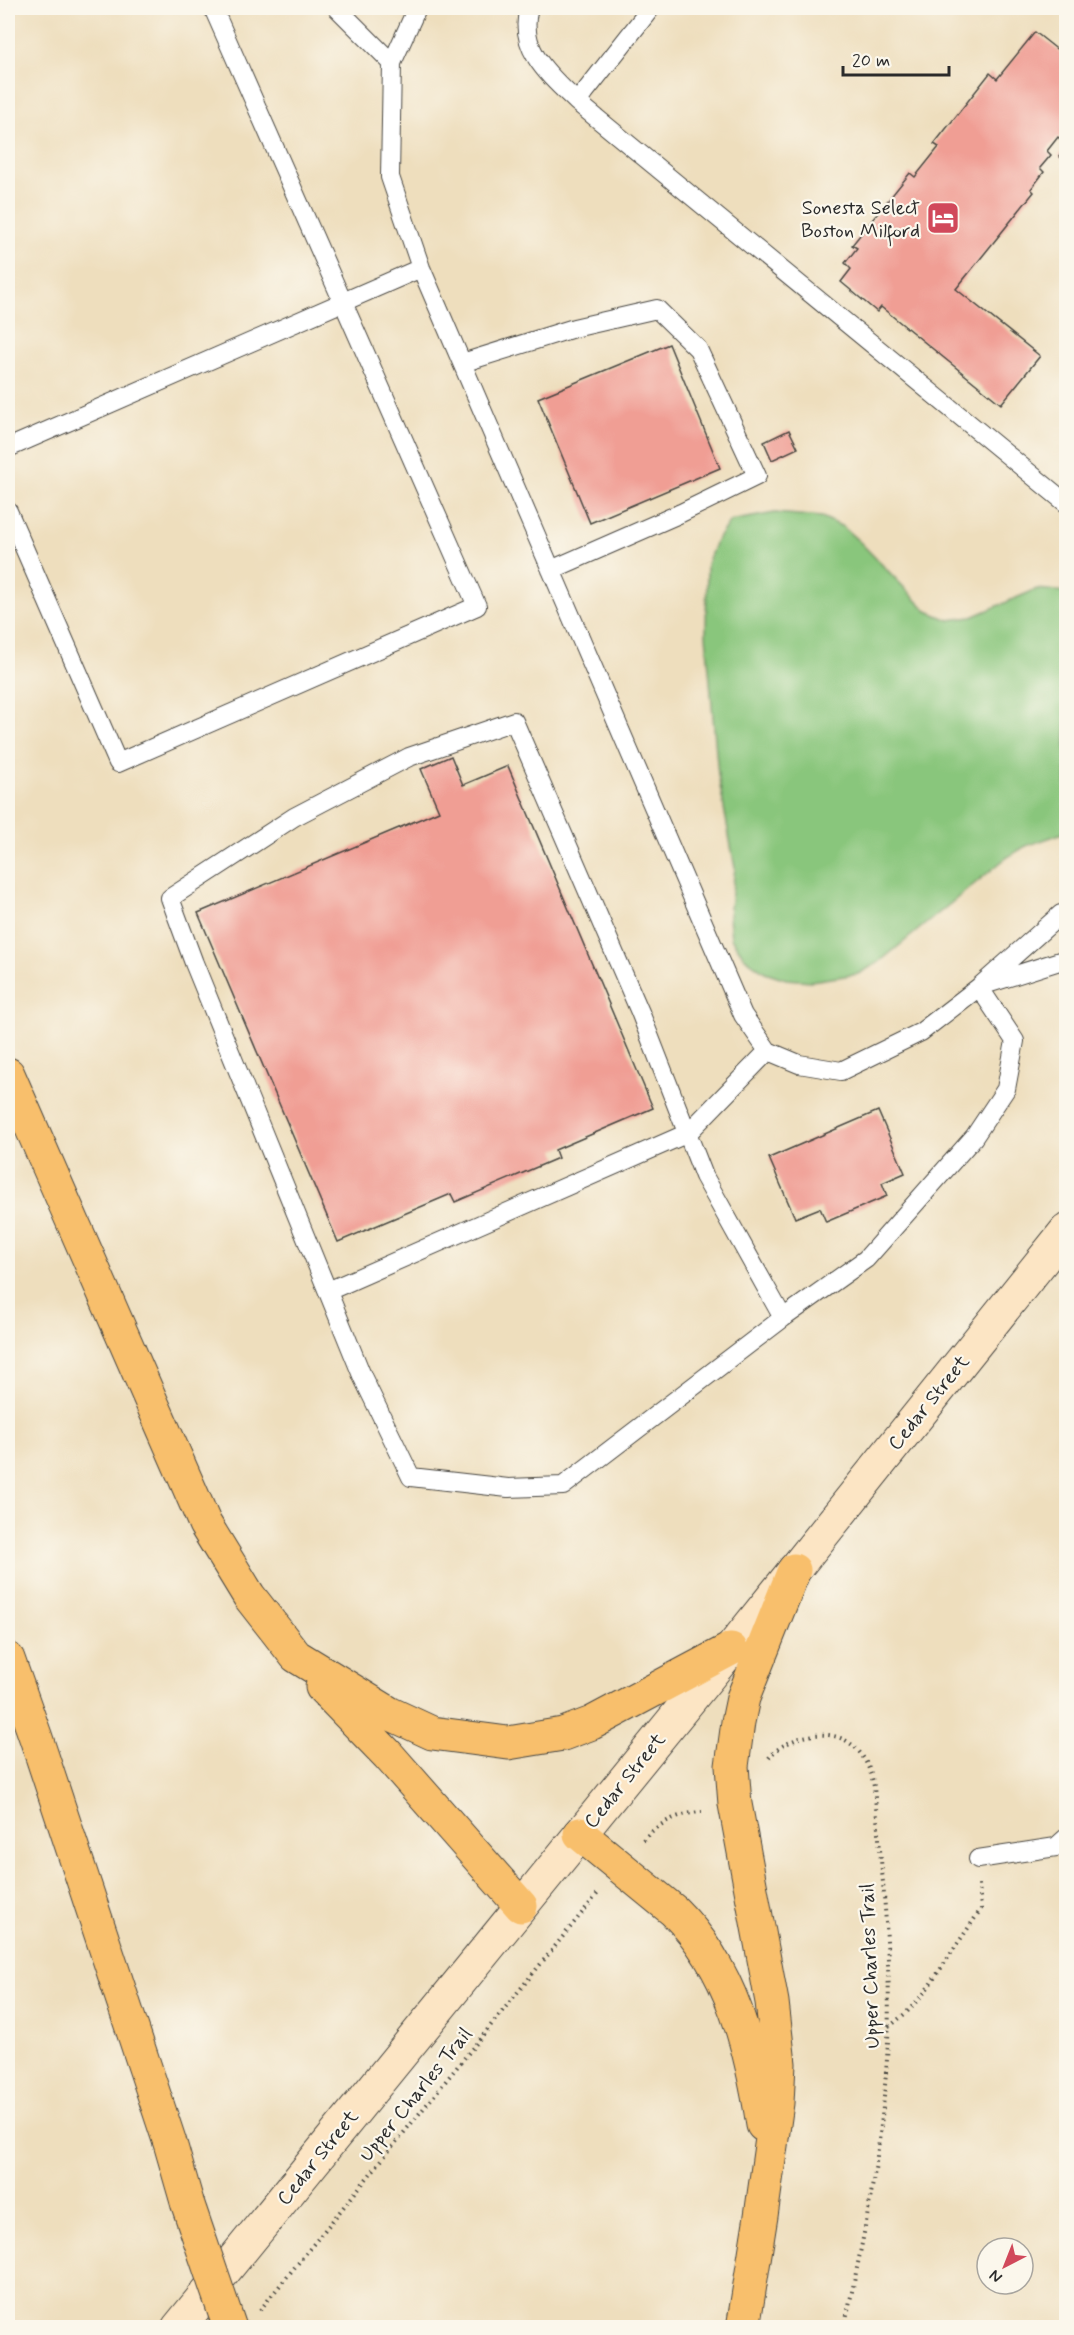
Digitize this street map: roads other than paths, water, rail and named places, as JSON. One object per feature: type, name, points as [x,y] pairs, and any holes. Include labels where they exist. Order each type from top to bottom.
[{"type":"highway","points":[[8,1074],[205,1524],[249,1596],[310,1674],[388,1755],[521,1906]]},
{"type":"highway","points":[[743,2328],[761,2216],[778,2084],[776,2033],[735,1804],[732,1766],[743,1698],[794,1570]]},
{"type":"highway","points":[[296,1656],[388,1713],[432,1733],[508,1743],[563,1734],[592,1723],[730,1649]]},
{"type":"highway","points":[[8,1659],[166,2132],[187,2202],[242,2323]]},
{"type":"highway","points":[[580,1834],[674,1911],[698,1937],[716,1965],[747,2041],[760,2106],[767,2163]]},
{"type":"main road","name":"Cedar Street","points":[[178,2328],[794,1570],[1066,1231]]},
{"type":"lane","points":[[8,511],[118,763],[477,606],[213,8]]},
{"type":"lane","points":[[337,8],[392,63]]},
{"type":"lane","points":[[417,8],[392,63],[390,177],[421,268],[743,1015],[768,1051],[799,1064],[841,1071],[921,1032],[979,987],[1061,914],[1066,913]]},
{"type":"lane","points":[[529,8],[529,43],[536,59],[577,102],[1066,503]]},
{"type":"lane","points":[[577,102],[651,8]]},
{"type":"lane","points":[[8,448],[421,268]]},
{"type":"lane","points":[[462,363],[574,328],[657,309],[698,349],[757,476],[681,513],[551,570]]},
{"type":"lane","points":[[783,1318],[704,1176],[639,1012],[514,721],[409,757],[294,817],[170,898],[194,963],[363,1378],[411,1477],[508,1488],[563,1486],[783,1318],[866,1258],[974,1137],[1006,1089],[1015,1041],[979,987]]},
{"type":"lane","points":[[979,987],[1066,959]]},
{"type":"lane","points":[[328,1291],[688,1133],[768,1051]]},
{"type":"lane","points":[[978,1859],[1056,1847],[1066,1838]]},
{"type":"place","name":"Sonesta Select Boston Milford","points":[[943,218]]}]
